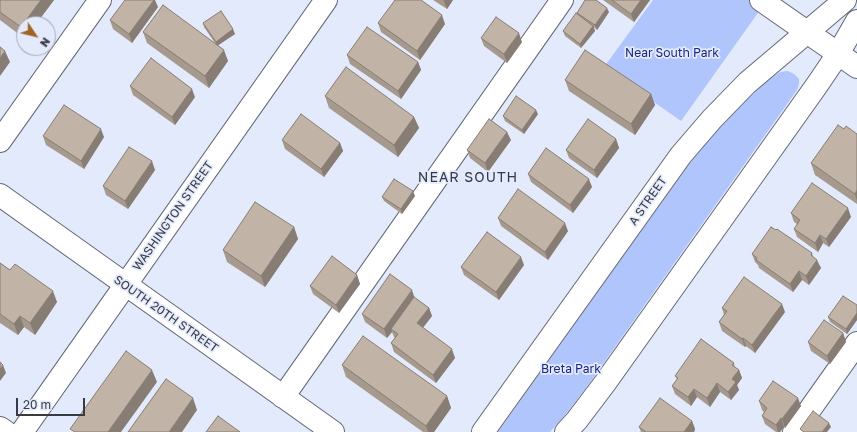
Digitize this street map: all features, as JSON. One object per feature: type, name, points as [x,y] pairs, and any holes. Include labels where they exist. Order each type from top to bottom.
[{"type":"street","points":[[0,141],[100,0]]},
{"type":"street","name":"WASHINGTON STREET","points":[[22,432],[326,0]]},
{"type":"street","points":[[283,397],[562,0]]},
{"type":"street","points":[[761,0],[857,67]]},
{"type":"street","name":"A STREET","points":[[483,432],[681,155],[712,119],[747,83],[845,0]]},
{"type":"street","points":[[566,432],[605,383],[838,54],[857,21]]},
{"type":"street","name":"SOUTH 20TH STREET","points":[[0,195],[333,432]]},
{"type":"street","points":[[794,432],[857,343]]},
{"type":"street","points":[[0,428],[6,432]]},
{"type":"green space","name":"Near South Park","points":[[653,0],[761,0],[765,3],[681,121],[604,67]]},
{"type":"green space","name":"Breta Park","points":[[788,71],[799,79],[797,90],[566,414],[550,432],[498,432],[681,174],[709,139],[738,108],[767,81],[780,72]]},
{"type":"building","points":[[0,0],[41,0],[29,16],[16,16],[16,23],[0,12]]},
{"type":"building","points":[[125,0],[154,0],[129,34],[110,20]]},
{"type":"building","points":[[395,0],[421,0],[442,15],[417,51],[378,23]]},
{"type":"building","points":[[585,0],[596,0],[607,8],[595,25],[577,13]]},
{"type":"building","points":[[612,0],[641,0],[631,14]]},
{"type":"building","points":[[163,5],[224,50],[205,76],[143,32]]},
{"type":"building","points":[[221,11],[233,29],[216,42],[203,23]]},
{"type":"building","points":[[576,13],[593,26],[580,44],[563,31]]},
{"type":"building","points":[[496,17],[519,33],[504,54],[481,38]]},
{"type":"building","points":[[367,27],[418,62],[398,91],[347,55]]},
{"type":"building","points":[[0,47],[5,51],[0,58]]},
{"type":"building","points":[[585,50],[651,94],[631,124],[565,80]]},
{"type":"building","points":[[151,58],[192,89],[172,117],[130,86]]},
{"type":"building","points":[[346,67],[414,117],[394,145],[325,96]]},
{"type":"building","points":[[516,96],[536,110],[522,130],[503,116]]},
{"type":"building","points":[[64,105],[101,129],[81,161],[43,136]]},
{"type":"building","points":[[301,114],[340,143],[321,169],[282,140]]},
{"type":"building","points":[[489,119],[507,132],[485,163],[467,150]]},
{"type":"building","points":[[588,119],[616,139],[594,170],[566,150]]},
{"type":"building","points":[[838,125],[844,129],[846,126],[857,134],[857,190],[855,194],[811,163]]},
{"type":"building","points":[[129,147],[152,161],[125,201],[103,186]]},
{"type":"building","points":[[546,148],[589,179],[570,205],[528,174]]},
{"type":"building","points":[[394,179],[413,191],[401,209],[382,197]]},
{"type":"building","points":[[812,183],[848,208],[826,239],[820,235],[815,243],[794,229],[800,220],[791,213]]},
{"type":"building","points":[[518,189],[565,223],[545,252],[498,218]]},
{"type":"building","points":[[255,202],[294,227],[261,276],[223,250]]},
{"type":"building","points":[[771,227],[776,230],[777,229],[812,253],[811,255],[817,260],[806,276],[799,271],[790,284],[756,260],[757,258],[752,254]]},
{"type":"building","points":[[487,232],[521,257],[496,292],[461,267]]},
{"type":"building","points":[[332,256],[357,275],[336,305],[310,286]]},
{"type":"building","points":[[0,263],[10,270],[15,264],[53,291],[30,323],[20,316],[14,324],[0,314]]},
{"type":"building","points":[[390,274],[412,290],[384,329],[362,314]]},
{"type":"building","points":[[744,277],[782,304],[752,345],[719,322],[727,311],[722,308]]},
{"type":"building","points":[[843,296],[857,305],[857,313],[846,329],[828,317]]},
{"type":"building","points":[[414,297],[429,308],[417,323],[452,349],[433,375],[391,343],[398,334],[391,329]]},
{"type":"building","points":[[824,320],[843,333],[827,356],[808,342]]},
{"type":"building","points":[[363,336],[447,396],[426,426],[342,365]]},
{"type":"building","points":[[701,339],[734,363],[732,365],[739,370],[732,379],[736,382],[728,392],[717,383],[707,398],[694,389],[688,397],[672,386],[678,378],[675,376]]},
{"type":"building","points":[[126,351],[152,370],[108,432],[75,432],[70,429]]},
{"type":"building","points":[[0,362],[3,365],[0,369]]},
{"type":"building","points":[[166,379],[193,398],[169,432],[128,432]]},
{"type":"building","points":[[773,381],[798,398],[776,425],[762,416],[767,408],[759,401]]},
{"type":"building","points":[[660,398],[692,421],[684,432],[645,432],[639,427]]},
{"type":"building","points":[[813,411],[829,423],[822,432],[804,432],[800,429]]},
{"type":"building","points":[[218,416],[240,432],[206,432]]},
{"type":"district","name":"NEAR SOUTH","points":[[468,178]]}]
